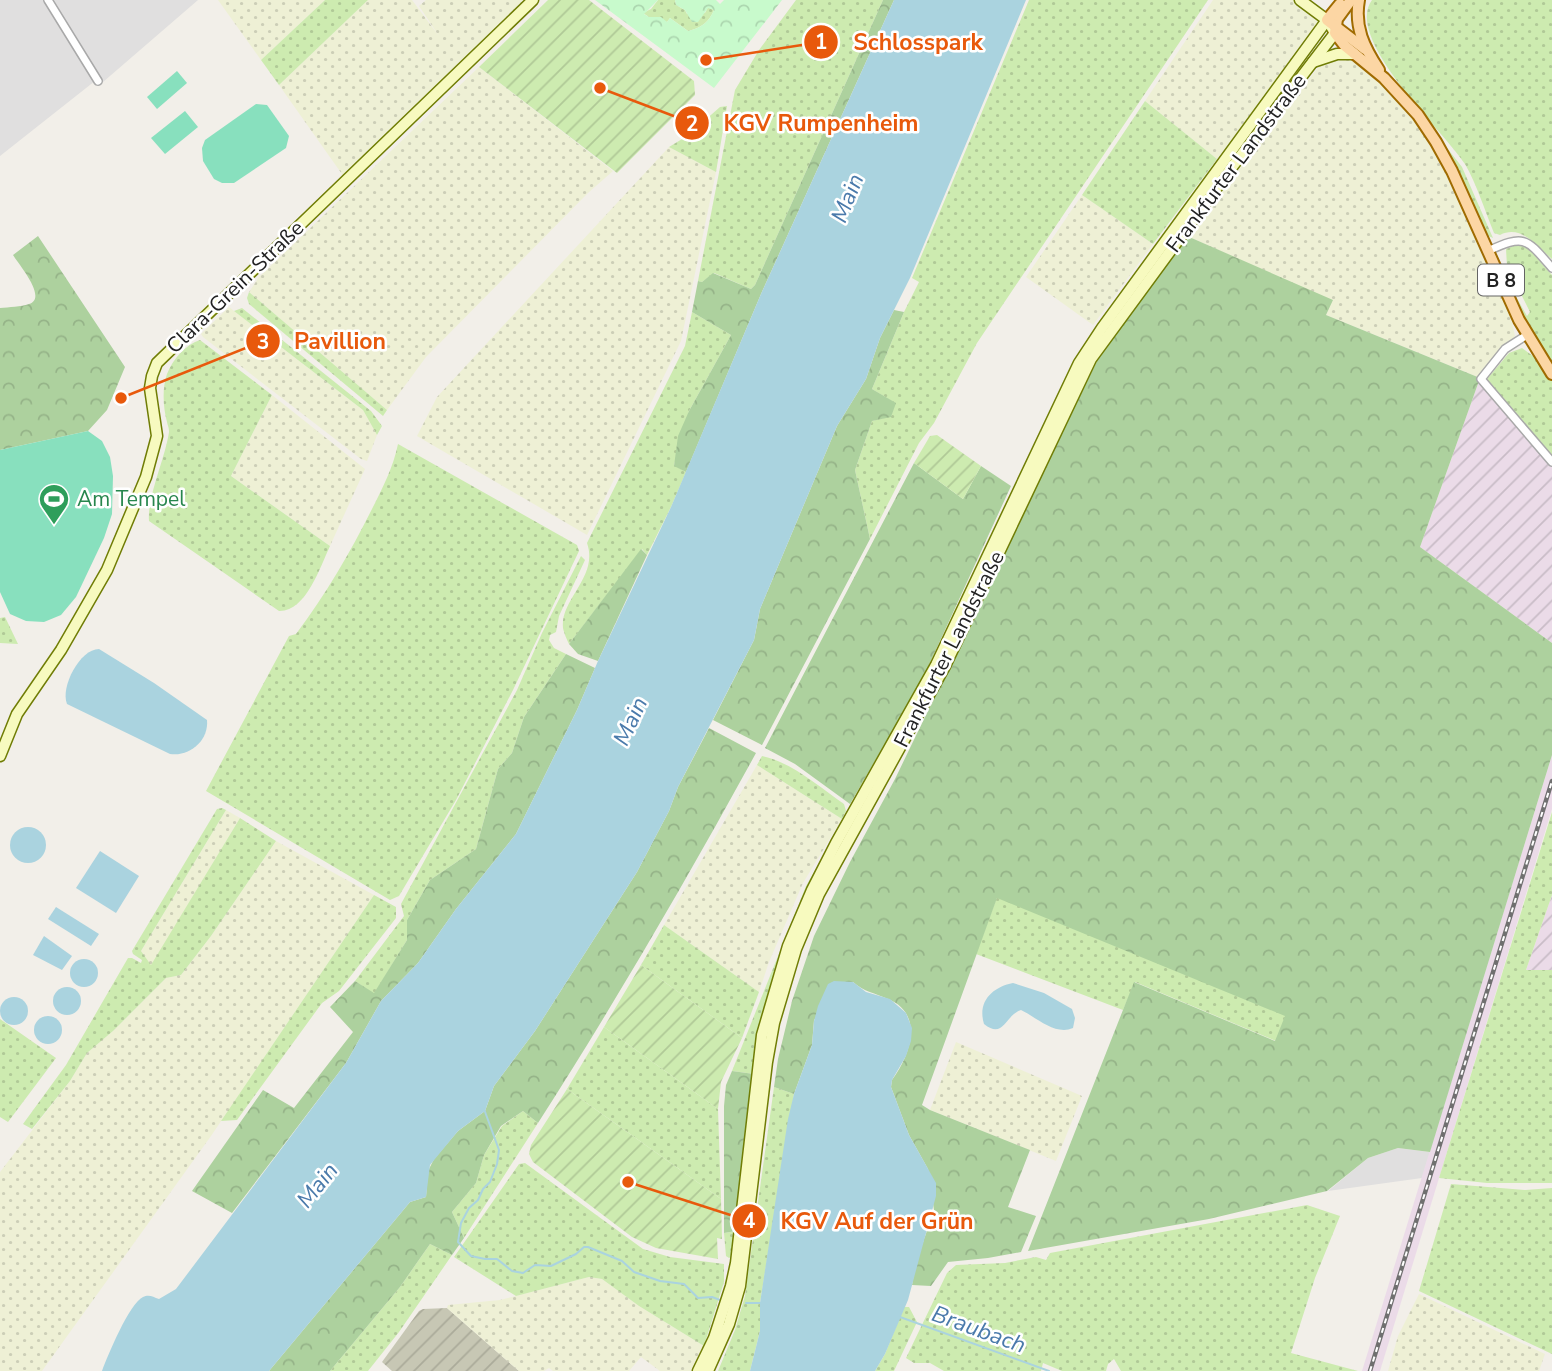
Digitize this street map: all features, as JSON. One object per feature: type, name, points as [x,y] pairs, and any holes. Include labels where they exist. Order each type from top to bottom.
[{"type":"main road","name":"Clara-Grein-Straße","points":[[0,756],[17,714],[61,650],[107,570],[146,477],[157,436],[150,388],[158,363],[533,0]]},
{"type":"main road","points":[[1300,0],[1367,51]]},
{"type":"main road","name":"Frankfurter Landstraße","points":[[708,1371],[729,1324],[740,1286],[774,1023],[792,960],[819,894],[944,666],[1091,359],[1312,62],[1343,0]]},
{"type":"main road","points":[[1332,24],[1351,0]]},
{"type":"main road","points":[[1359,0],[1358,28],[1367,51],[1384,78]]},
{"type":"main road","name":"Frankfurter Landstraße","points":[[698,1371],[721,1320],[736,1263],[762,1035],[788,946],[812,890],[936,665],[1079,363],[1102,328],[1332,24],[1359,0]]},
{"type":"main road","name":"B 8","points":[[1332,24],[1354,54],[1384,78],[1418,115],[1436,142],[1452,171],[1527,335],[1552,374]]},
{"type":"main road","points":[[1312,62],[1337,54],[1354,54]]},
{"type":"street","points":[[48,0],[98,81]]},
{"type":"street","points":[[1488,251],[1510,241],[1524,241],[1552,268]]},
{"type":"street","points":[[1527,335],[1505,349],[1481,379],[1552,462]]},
{"type":"shaded area","points":[[0,0],[198,0],[103,82],[100,77],[0,156]]},
{"type":"shaded area","points":[[218,0],[325,0],[261,60]]},
{"type":"shaded area","points":[[368,0],[412,0],[439,36],[419,6],[426,0],[526,0],[463,61],[458,62],[460,65],[344,177],[279,85]]},
{"type":"shaded area","points":[[1213,0],[1295,0],[1314,14],[1318,21],[1217,159],[1145,101]]},
{"type":"shaded area","points":[[1339,56],[1355,59],[1375,75],[1431,144],[1453,184],[1510,314],[1515,336],[1480,378],[1326,315],[1332,301],[1187,236],[1317,69],[1324,62]]},
{"type":"shaded area","points":[[479,67],[613,171],[426,357],[387,410],[249,292],[259,277]]},
{"type":"shaded area","points":[[669,147],[716,172],[681,341],[587,535],[417,436],[437,397]]},
{"type":"shaded area","points":[[1082,195],[1153,244],[1093,325],[1026,277]]},
{"type":"shaded area","points":[[229,307],[363,410],[377,435],[367,461],[203,337],[201,334]]},
{"type":"shaded area","points":[[1480,378],[1487,379],[1552,456],[1552,643],[1420,547]]},
{"type":"shaded area","points":[[272,395],[365,469],[330,546],[231,476]]},
{"type":"shaded area","points":[[1552,755],[1552,809],[1380,1371],[1362,1371]]},
{"type":"shaded area","points":[[757,765],[842,819],[803,883],[759,992],[664,925]]},
{"type":"shaded area","points":[[226,810],[240,818],[151,966],[141,951]]},
{"type":"shaded area","points":[[276,841],[374,895],[211,1136],[42,1371],[0,1371],[0,1172],[70,1081],[87,1053],[166,978],[181,975]]},
{"type":"shaded area","points":[[1552,895],[1552,970],[1526,970]]},
{"type":"shaded area","points":[[956,1042],[1082,1096],[1056,1161],[930,1110]]},
{"type":"shaded area","points":[[1398,1148],[1430,1152],[1422,1178],[1328,1191],[1368,1158]]},
{"type":"shaded area","points":[[589,1277],[602,1279],[639,1306],[704,1346],[691,1371],[660,1371],[641,1357],[629,1371],[553,1371],[549,1368],[544,1371],[519,1371],[447,1308],[448,1305],[500,1300]]},
{"type":"shaded area","points":[[1419,1294],[1545,1354],[1539,1371],[1388,1371],[1398,1336]]},
{"type":"shaded area","points":[[447,1308],[519,1371],[392,1371],[382,1362],[419,1311]]},
{"type":"green space","points":[[325,0],[368,0],[279,85],[261,60]]},
{"type":"green space","points":[[548,0],[589,0],[694,81],[695,95],[617,173],[479,67]]},
{"type":"green space","points":[[595,0],[658,0],[644,14],[661,17],[667,22],[670,18],[688,31],[704,24],[714,10],[708,8],[698,22],[692,22],[685,10],[676,5],[675,0],[716,0],[720,4],[724,0],[782,0],[714,88]]},
{"type":"green space","points":[[658,0],[675,0],[676,5],[687,14],[705,13],[708,7],[714,10],[704,24],[688,31],[670,18],[667,22],[643,13],[651,9]]},
{"type":"green space","points":[[796,0],[883,0],[755,285],[751,289],[714,273],[702,282],[698,281],[735,90],[759,50]]},
{"type":"green space","points":[[883,0],[894,0],[761,294],[686,472],[674,466],[678,436],[731,335],[692,312],[698,281],[702,282],[713,273],[751,289],[755,285]]},
{"type":"green space","points":[[1029,0],[1208,0],[977,343],[934,423],[919,443],[870,539],[855,470],[872,421],[891,416],[895,403],[872,389],[919,282],[912,278]]},
{"type":"green space","points":[[1372,0],[1552,0],[1552,259],[1529,238],[1515,232],[1500,235],[1494,233],[1465,164],[1383,60],[1371,37],[1367,17]]},
{"type":"green space","points":[[177,71],[187,83],[157,109],[147,97]]},
{"type":"green space","points":[[1145,101],[1217,159],[1153,244],[1082,195]]},
{"type":"green space","points":[[256,104],[267,105],[289,136],[286,148],[234,183],[222,183],[214,179],[203,161],[202,148],[205,140]]},
{"type":"green space","points":[[727,106],[716,172],[669,147],[687,136],[720,107]]},
{"type":"green space","points":[[185,111],[198,127],[165,154],[151,138]]},
{"type":"green space","points":[[1440,139],[1462,167],[1493,238],[1486,235],[1458,171]]},
{"type":"green space","points":[[38,236],[125,367],[107,410],[88,431],[0,450],[0,308],[22,306],[34,301],[34,288],[13,255]]},
{"type":"green space","points":[[1187,236],[1333,300],[1326,315],[1480,378],[1420,547],[1552,643],[1552,755],[1430,1152],[1398,1148],[1368,1158],[1327,1191],[1209,1219],[1028,1251],[1134,982],[1275,1041],[1285,1016],[997,898],[922,1105],[1030,1150],[1008,1207],[1036,1216],[1021,1252],[948,1262],[931,1286],[912,1285],[916,1263],[934,1210],[928,1169],[909,1135],[891,1087],[911,1036],[907,1015],[900,1006],[888,999],[853,982],[846,983],[814,1020],[812,1045],[794,1094],[774,1087],[792,1001],[814,936],[895,779],[1097,361]]},
{"type":"green space","points":[[1518,244],[1528,248],[1552,275],[1552,456],[1487,379],[1509,353],[1522,348],[1533,356],[1542,349],[1524,319],[1501,270],[1527,316],[1530,312],[1507,266],[1506,249]]},
{"type":"green space","points":[[249,292],[387,410],[383,416],[249,304]]},
{"type":"green space","points":[[242,308],[371,411],[382,426],[377,435],[363,410],[234,311]]},
{"type":"green space","points":[[894,310],[904,312],[872,389],[896,403],[891,417],[872,421],[855,470],[870,539],[762,745],[713,720],[754,640],[760,609],[837,426],[866,379],[880,338]]},
{"type":"green space","points":[[692,312],[731,335],[689,411],[674,465],[686,472],[647,555],[642,549],[569,644],[563,628],[564,617],[588,567],[587,543],[685,346]]},
{"type":"green space","points":[[200,340],[272,395],[231,476],[330,546],[311,587],[297,604],[289,609],[279,611],[149,521],[151,501],[169,432],[164,404],[165,379],[180,353]]},
{"type":"green space","name":"Am Tempel","points":[[88,431],[102,441],[110,457],[113,476],[112,514],[104,538],[76,597],[61,615],[44,622],[26,621],[10,614],[0,592],[0,450]]},
{"type":"green space","points":[[937,435],[981,466],[963,499],[914,463],[930,436]]},
{"type":"green space","points":[[398,444],[577,545],[579,551],[513,690],[456,800],[399,896],[390,900],[206,791],[289,636],[296,634],[307,619],[355,541],[387,477]]},
{"type":"green space","points":[[914,463],[963,499],[981,466],[1011,486],[923,678],[850,804],[795,764],[765,748]]},
{"type":"green space","points":[[641,549],[647,555],[598,661],[578,654],[569,644]]},
{"type":"green space","points":[[581,556],[585,560],[559,616],[556,632],[550,635],[549,640],[554,648],[566,654],[524,717],[512,753],[498,769],[476,849],[430,880],[407,920],[407,940],[374,994],[355,981],[404,916],[401,904],[517,690]]},
{"type":"green space","points":[[5,617],[18,644],[0,643],[0,618]]},
{"type":"green space","points":[[566,654],[595,668],[516,834],[456,909],[418,963],[381,1001],[346,1063],[232,1213],[192,1191],[263,1090],[294,1108],[353,1032],[330,1007],[355,981],[374,993],[407,940],[407,920],[430,880],[476,849],[498,769],[512,753],[524,717]]},
{"type":"green space","points":[[709,728],[756,753],[650,940],[538,1123],[523,1111],[501,1126],[484,1155],[476,1183],[452,1212],[464,1238],[452,1255],[430,1244],[400,1287],[330,1371],[269,1371],[410,1202],[426,1197],[428,1171],[434,1159],[458,1131],[485,1111],[494,1086],[535,1031],[637,872]]},
{"type":"green space","points":[[762,756],[795,770],[844,804],[846,811],[842,819],[757,765]]},
{"type":"green space","points":[[217,809],[226,810],[141,951],[151,965],[240,818],[276,841],[181,975],[166,978],[87,1053],[70,1081],[32,1129],[23,1124],[66,1065],[128,958],[141,963],[142,960],[132,951]]},
{"type":"green space","points":[[1552,812],[1552,895],[1526,970],[1552,970],[1552,1183],[1487,1183],[1439,1178]]},
{"type":"green space","points":[[844,820],[809,889],[754,1074],[732,1071],[806,886]]},
{"type":"green space","points":[[374,895],[396,907],[396,918],[339,991],[322,1003],[237,1120],[221,1121]]},
{"type":"green space","points":[[997,897],[1286,1015],[1276,1041],[1135,982],[1123,1010],[976,954]]},
{"type":"green space","points":[[664,925],[759,992],[742,1038],[641,965]]},
{"type":"green space","points":[[641,965],[742,1038],[721,1082],[718,1109],[604,1027]]},
{"type":"green space","points":[[0,1019],[56,1058],[8,1122],[0,1117]]},
{"type":"green space","points":[[604,1027],[718,1109],[721,1199],[567,1089]]},
{"type":"green space","points":[[732,1071],[754,1074],[736,1231],[724,1233],[724,1106],[726,1085]]},
{"type":"green space","points":[[774,1087],[794,1094],[760,1303],[760,1331],[750,1371],[718,1371],[735,1330],[745,1296]]},
{"type":"green space","points":[[567,1089],[721,1199],[722,1239],[717,1238],[718,1259],[656,1248],[632,1237],[533,1162],[529,1154],[531,1145]]},
{"type":"green space","points":[[523,1111],[538,1123],[464,1238],[452,1212],[476,1183],[484,1155],[502,1126]]},
{"type":"green space","points":[[525,1163],[643,1249],[670,1257],[724,1264],[724,1282],[704,1346],[639,1306],[602,1279],[589,1277],[516,1296],[454,1257],[519,1164]]},
{"type":"green space","points":[[1451,1184],[1525,1190],[1552,1188],[1552,1354],[1419,1291]]},
{"type":"green space","points":[[1307,1205],[1340,1216],[1315,1278],[1291,1353],[1358,1371],[1121,1371],[1114,1359],[1108,1364],[1106,1371],[1062,1371],[1043,1363],[1041,1371],[944,1371],[930,1363],[914,1363],[906,1358],[947,1273],[956,1265],[1005,1263],[1036,1257],[1046,1260],[1050,1253]]},
{"type":"green space","points":[[736,1231],[733,1256],[729,1258],[726,1256],[724,1233]]},
{"type":"green space","points":[[430,1244],[452,1255],[399,1332],[368,1371],[330,1371],[400,1287]]},
{"type":"green space","points":[[904,1307],[909,1307],[917,1322],[894,1371],[875,1371],[885,1354]]},
{"type":"water","name":"Main","points":[[894,0],[1026,0],[910,278],[880,338],[866,379],[837,426],[760,609],[754,640],[637,872],[535,1031],[494,1086],[485,1111],[458,1131],[430,1165],[426,1197],[410,1202],[269,1371],[102,1371],[119,1331],[137,1302],[147,1296],[159,1299],[176,1289],[346,1063],[381,1001],[418,963],[456,909],[516,834],[671,507],[761,294]]},
{"type":"water","points":[[99,649],[207,720],[205,734],[197,746],[184,753],[170,754],[67,704],[66,688],[73,670],[85,655]]},
{"type":"water","points":[[28,827],[41,832],[46,845],[41,858],[28,863],[15,858],[10,845],[15,832]]},
{"type":"water","points":[[100,851],[139,876],[116,913],[76,888]]},
{"type":"water","points":[[56,907],[99,934],[91,946],[48,919]]},
{"type":"water","points":[[44,936],[72,956],[62,970],[33,955]]},
{"type":"water","points":[[84,959],[94,963],[98,973],[94,983],[84,987],[74,983],[70,973],[74,963]]},
{"type":"water","points":[[834,981],[853,982],[866,992],[890,999],[906,1013],[912,1028],[911,1041],[891,1087],[909,1135],[936,1183],[936,1196],[908,1300],[875,1371],[750,1371],[760,1331],[760,1303],[788,1119],[812,1045],[818,1006],[828,984]]},
{"type":"water","points":[[1013,983],[1044,993],[1072,1009],[1075,1018],[1073,1028],[1053,1028],[1021,1010],[1000,1028],[991,1028],[984,1024],[983,1008],[988,996]]},
{"type":"water","points":[[67,987],[77,991],[81,1001],[77,1011],[67,1015],[57,1011],[53,1001],[57,991]]},
{"type":"water","points":[[14,997],[24,1001],[28,1011],[24,1021],[14,1025],[4,1021],[0,1011],[4,1001]]},
{"type":"water","points":[[48,1016],[58,1020],[62,1030],[58,1040],[48,1044],[38,1040],[34,1030],[38,1020]]},
{"type":"waterway","name":"Braubach","points":[[484,1109],[499,1150],[490,1182],[469,1208],[461,1223],[458,1242],[471,1256],[497,1259],[512,1271],[523,1273],[535,1265],[551,1266],[588,1247],[622,1261],[634,1272],[660,1281],[684,1284],[698,1298],[712,1297],[720,1300]]},
{"type":"waterway","points":[[746,1303],[762,1303]]},
{"type":"waterway","name":"Braubach","points":[[900,1317],[1049,1371]]},
{"type":"railway","points":[[1370,1371],[1552,781]]},
{"type":"place","name":"Schlosspark","points":[[706,60]]},
{"type":"place","name":"KGV Rumpenheim","points":[[600,88]]},
{"type":"place","name":"Pavillion","points":[[121,398]]},
{"type":"place","name":"Am Tempel","points":[[54,526]]},
{"type":"place","name":"KGV Auf der Grün","points":[[628,1182]]}]
